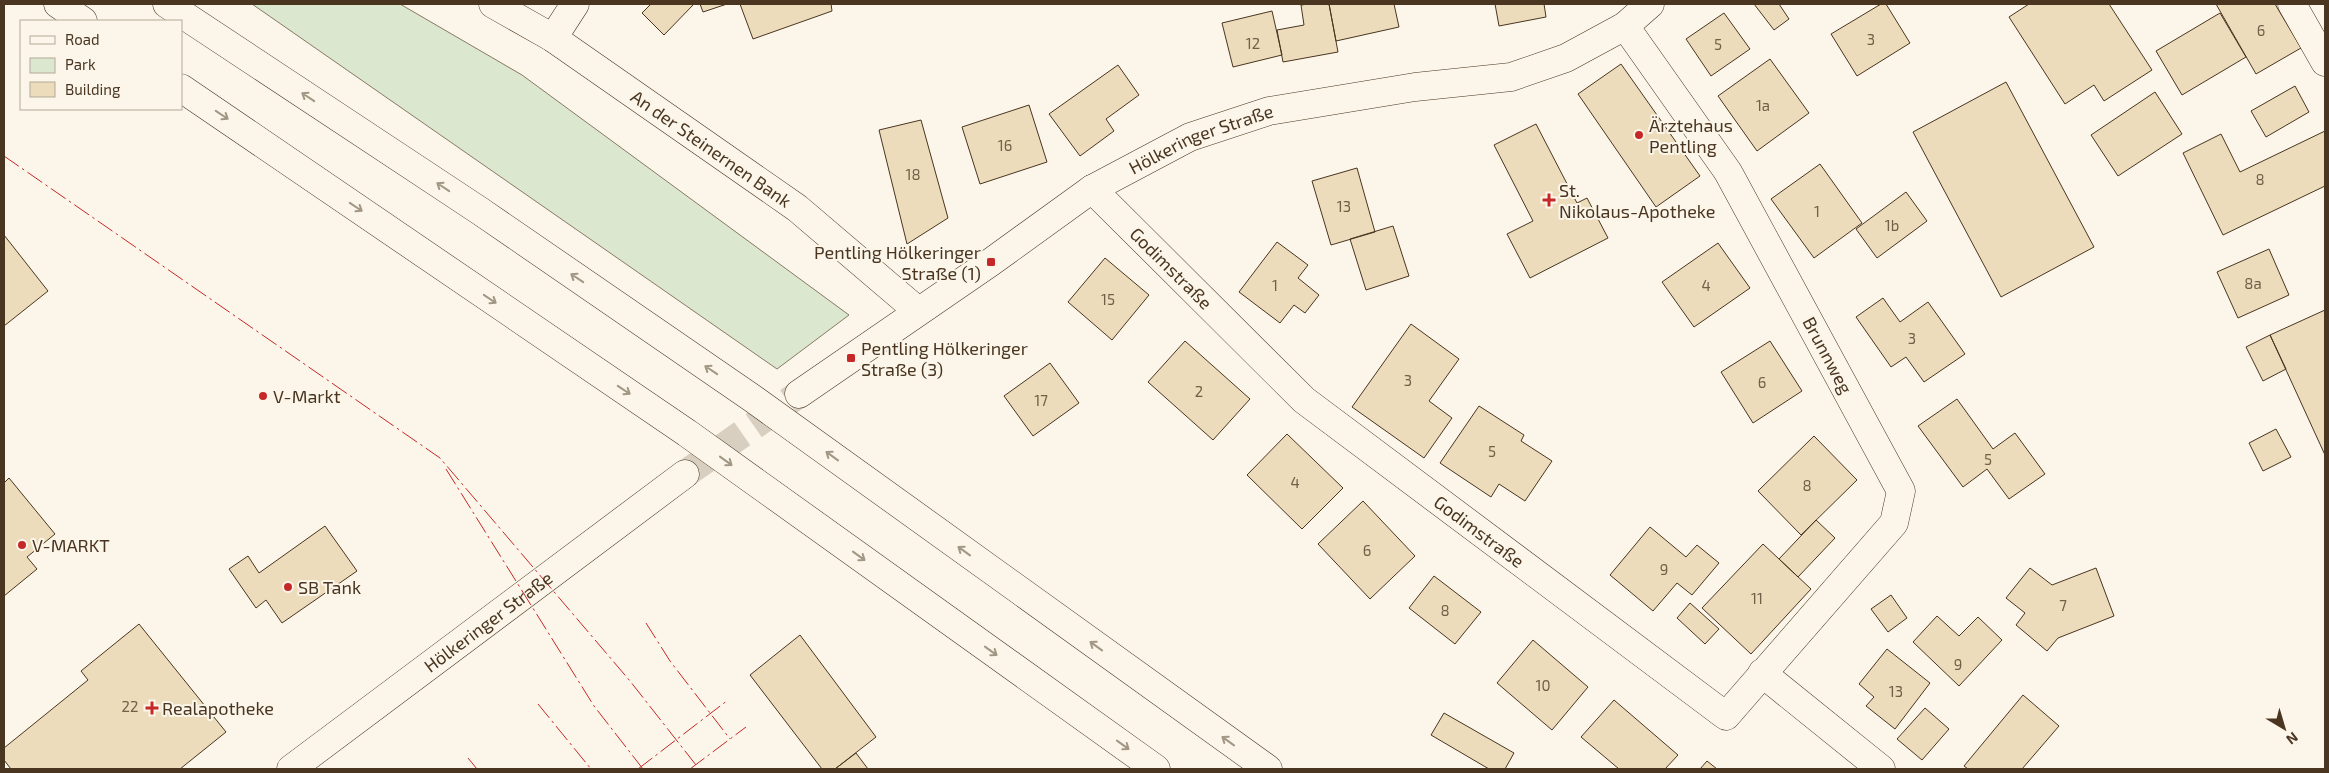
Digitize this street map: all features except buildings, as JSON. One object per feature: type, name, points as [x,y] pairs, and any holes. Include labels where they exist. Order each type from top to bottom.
[{"type":"main road","points":[[58,4],[82,20]]},
{"type":"main road","points":[[167,4],[480,211],[743,392],[1268,769]]},
{"type":"main road","name":"An der Steinernen Bank","points":[[493,4],[552,38],[798,208],[918,311]]},
{"type":"main road","points":[[552,38],[575,4]]},
{"type":"main road","name":"Hölkeringer Straße","points":[[799,394],[1092,189],[1190,137],[1269,111],[1416,87],[1511,77],[1566,58],[1625,26],[1650,4]]},
{"type":"main road","points":[[2292,4],[2325,62]]},
{"type":"main road","name":"Brunnweg","points":[[1625,26],[1728,172],[1901,491],[1894,523],[1762,673]]},
{"type":"main road","points":[[182,89],[687,433],[1156,769]]},
{"type":"main road","name":"Godimstraße","points":[[1092,189],[1304,400],[1726,716],[1762,673]]},
{"type":"main road","name":"Hölkeringer Straße","points":[[291,769],[685,474]]},
{"type":"main road","points":[[1762,673],[1881,769]]},
{"type":"green space","points":[[252,4],[400,4],[522,75],[849,315],[777,369]]},
{"type":"tunnel","points":[[685,474],[799,394]]},
{"type":"power","points":[[4,156],[440,458],[630,681],[696,765]]},
{"type":"power","points":[[446,469],[594,706],[643,769]]},
{"type":"power","points":[[646,623],[670,661],[730,739]]},
{"type":"power","points":[[638,769],[728,700]]},
{"type":"power","points":[[538,704],[591,769]]},
{"type":"power","points":[[690,769],[746,727]]},
{"type":"power","points":[[468,758],[477,769]]},
{"type":"place","name":"Ärztehaus Pentling","points":[[1639,135]]},
{"type":"place","name":"St. Nikolaus-Apotheke","points":[[1549,200]]},
{"type":"place","name":"Pentling Hölkeringer Straße (1)","points":[[991,262]]},
{"type":"place","name":"Pentling Hölkeringer Straße (3)","points":[[851,358]]},
{"type":"place","name":"V-Markt","points":[[263,396]]},
{"type":"place","name":"V-MARKT","points":[[22,545]]},
{"type":"place","name":"SB Tank","points":[[288,587]]},
{"type":"place","name":"Realapotheke","points":[[152,708]]}]
